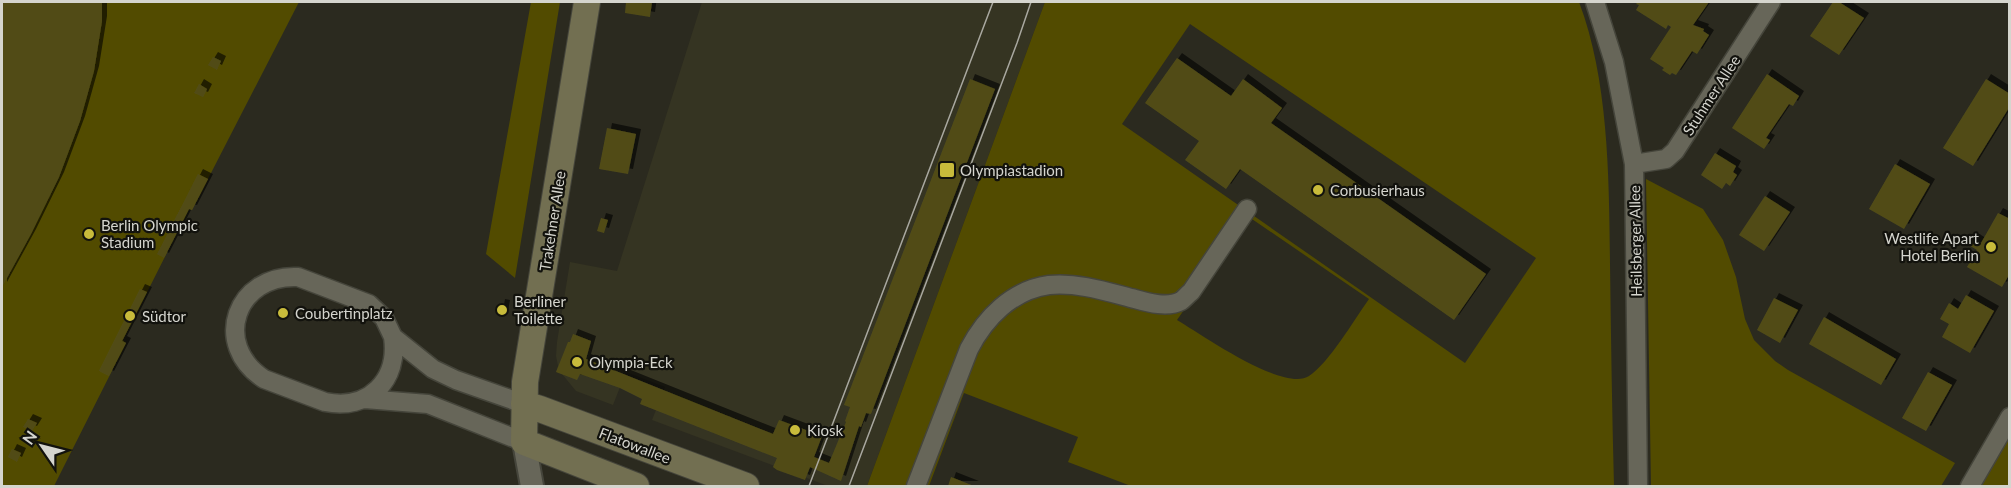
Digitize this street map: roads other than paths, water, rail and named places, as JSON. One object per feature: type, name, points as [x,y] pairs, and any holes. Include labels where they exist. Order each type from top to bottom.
[{"type":"main road","name":"Trakehner Allee","points":[[524,442],[525,382],[587,2]]},
{"type":"main road","name":"Flatowallee","points":[[524,404],[746,486]]},
{"type":"main road","points":[[524,442],[636,486]]},
{"type":"street","name":"Heilsberger Allee","points":[[1595,2],[1614,62],[1634,164],[1638,486]]},
{"type":"street","name":"Stuhmer Allee","points":[[1634,164],[1666,159],[1675,151],[1771,2]]},
{"type":"street","points":[[916,486],[969,349],[977,333],[1006,303],[1026,292],[1049,285],[1084,287],[1152,304],[1181,301],[1191,291],[1247,209]]},
{"type":"street","points":[[286,276],[298,277],[369,304],[384,318],[393,337],[392,368],[381,386],[364,399],[345,405],[325,402],[264,379],[256,373],[242,358],[236,339],[236,319],[244,300],[258,286],[286,276]]},
{"type":"street","points":[[393,337],[433,369],[524,404]]},
{"type":"street","points":[[364,399],[428,404],[524,442],[532,486]]},
{"type":"street","points":[[1970,486],[2010,417]]},
{"type":"tram line","points":[[809,486],[993,2]]},
{"type":"tram line","points":[[849,486],[1031,2]]},
{"type":"place","name":"Olympiastadion","points":[[947,170]]},
{"type":"place","name":"Corbusierhaus","points":[[1318,190]]},
{"type":"place","name":"Berlin Olympic Stadium","points":[[89,234]]},
{"type":"place","name":"Westlife Apart Hotel Berlin","points":[[1991,247]]},
{"type":"place","name":"Berliner Toilette","points":[[502,310]]},
{"type":"place","name":"Coubertinplatz","points":[[283,313]]},
{"type":"place","name":"Südtor","points":[[130,316]]},
{"type":"place","name":"Olympia-Eck","points":[[577,362]]},
{"type":"place","name":"Kiosk","points":[[795,430]]}]
